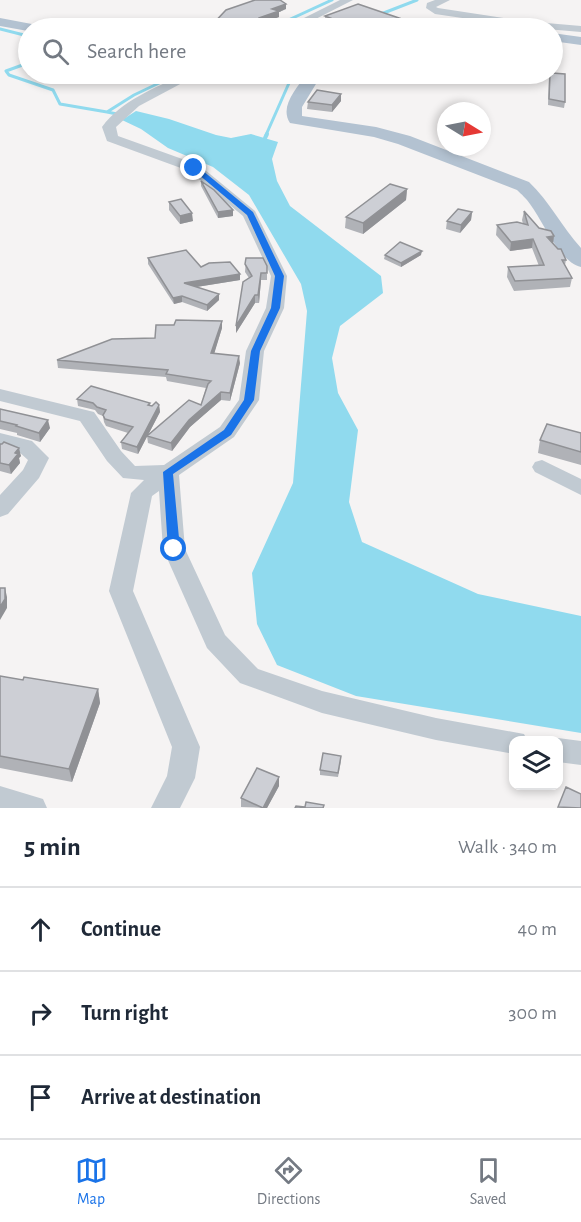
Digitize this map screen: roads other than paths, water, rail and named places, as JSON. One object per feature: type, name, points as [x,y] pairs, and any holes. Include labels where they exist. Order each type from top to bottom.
[{"type":"main road","points":[[0,22],[18,25]]},
{"type":"main road","points":[[563,38],[581,40]]},
{"type":"main road","points":[[308,84],[294,107],[293,114],[296,120],[376,132],[404,140],[523,186],[538,201],[554,229],[581,261]]},
{"type":"street","points":[[311,18],[348,0]]},
{"type":"street","points":[[445,0],[431,5],[431,8],[435,11],[482,18]]},
{"type":"street","points":[[563,27],[581,29]]},
{"type":"street","points":[[165,808],[181,778],[186,747],[121,591],[142,493],[168,472],[227,432],[249,400],[255,351],[275,308],[279,276],[250,214],[194,168],[112,138],[109,127],[114,119],[175,84]]},
{"type":"street","points":[[0,395],[87,416],[114,456],[130,473],[168,472]]},
{"type":"street","points":[[0,440],[25,446],[39,458],[33,473],[0,509]]},
{"type":"street","points":[[542,467],[581,488]]},
{"type":"street","points":[[168,472],[174,549],[216,641],[249,676],[322,702],[436,729],[509,741]]},
{"type":"street","points":[[563,751],[581,753]]},
{"type":"street","points":[[0,799],[33,808]]},
{"type":"water","points":[[136,111],[169,119],[216,135],[231,138],[251,134],[278,142],[272,159],[277,181],[290,206],[381,276],[383,293],[340,326],[332,358],[338,393],[358,430],[349,502],[362,542],[478,594],[581,616],[581,733],[356,696],[277,665],[257,624],[252,573],[293,483],[307,311],[301,284],[249,195],[213,167],[168,148],[141,129],[122,120]]},
{"type":"waterway","points":[[293,18],[332,0]]},
{"type":"waterway","points":[[381,14],[417,0]]},
{"type":"waterway","points":[[0,29],[18,34]]},
{"type":"waterway","points":[[18,67],[6,71],[9,75],[18,78]]},
{"type":"waterway","points":[[35,84],[53,90],[60,104],[107,112]]},
{"type":"waterway","points":[[107,112],[157,84]]},
{"type":"waterway","points":[[266,135],[289,84]]},
{"type":"waterway","points":[[107,112],[117,114]]},
{"type":"waterway","points":[[265,138],[267,134]]}]
